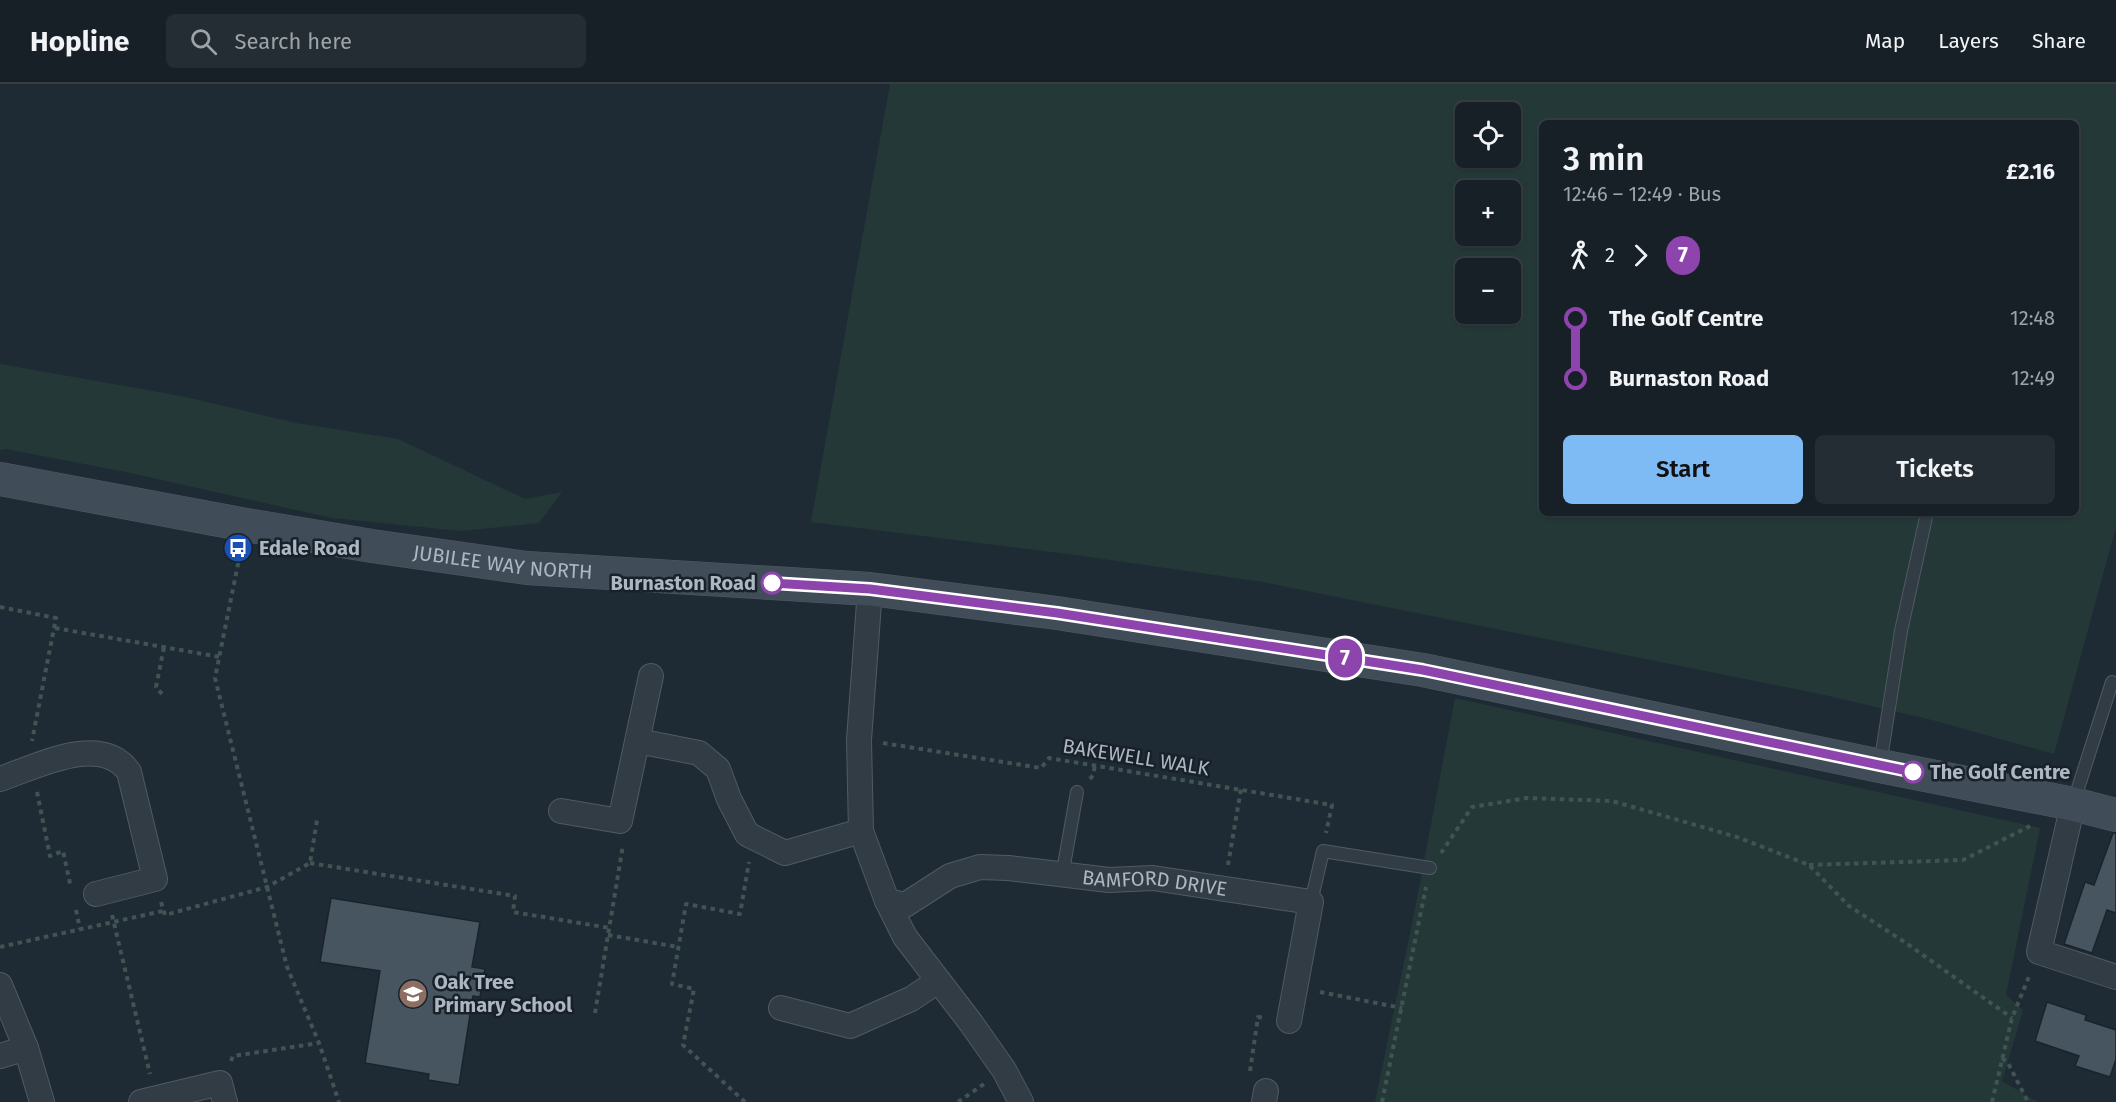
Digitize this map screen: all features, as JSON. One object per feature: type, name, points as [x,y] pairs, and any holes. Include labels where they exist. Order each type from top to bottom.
[{"type":"street","name":"JUBILEE WAY NORTH","points":[[0,479],[246,525],[527,568],[870,589],[1057,613],[1423,670],[2073,804],[2116,815]]},
{"type":"street","points":[[870,589],[859,740],[861,831],[887,901],[905,937],[1004,1071],[1021,1102]]},
{"type":"street","points":[[561,811],[620,821],[651,676]]},
{"type":"street","points":[[638,741],[699,753],[718,769],[729,799],[747,834],[785,853],[861,831]]},
{"type":"street","points":[[0,779],[76,753],[107,755],[122,762],[129,772],[155,879],[101,892]]},
{"type":"street","points":[[2073,804],[2039,952],[2116,977]]},
{"type":"street","name":"BAMFORD DRIVE","points":[[887,901],[904,905],[950,876],[980,867],[1008,868],[1109,880],[1153,878],[1311,902]]},
{"type":"street","points":[[1289,1021],[1311,902]]},
{"type":"street","points":[[781,1008],[850,1026],[910,999],[938,981]]},
{"type":"street","points":[[0,986],[26,1048],[42,1102]]},
{"type":"street","points":[[0,1056],[26,1048]]},
{"type":"street","points":[[148,1100],[223,1093]]},
{"type":"lane","points":[[1880,766],[1901,631],[1926,516]]},
{"type":"lane","points":[[2073,804],[2112,682]]},
{"type":"lane","points":[[1062,876],[1077,792]]},
{"type":"lane","points":[[1311,902],[1323,851],[1430,868]]},
{"type":"path","points":[[246,525],[215,678],[287,967],[319,1043],[339,1102]]},
{"type":"path","points":[[0,607],[56,618],[29,769],[50,856],[63,851],[71,889]]},
{"type":"path","points":[[55,628],[220,657]]},
{"type":"path","points":[[162,694],[156,687],[164,647]]},
{"type":"path","name":"BAKEWELL WALK","points":[[859,740],[1041,768],[1048,758],[1332,805],[1323,851]]},
{"type":"path","points":[[1224,889],[1241,789]]},
{"type":"path","points":[[1382,1102],[1430,868],[1472,807],[1527,798],[1612,801],[1737,837],[1809,865],[1964,860],[2033,824]]},
{"type":"path","points":[[310,863],[317,820]]},
{"type":"path","points":[[595,1013],[624,838],[620,821]]},
{"type":"path","points":[[745,1102],[683,1045],[693,989],[672,984],[686,904],[740,914],[754,838]]},
{"type":"path","points":[[155,879],[165,915],[267,887],[310,863],[515,896],[513,912],[609,927]]},
{"type":"path","points":[[1809,865],[1849,906],[2012,1018]]},
{"type":"path","points":[[101,892],[113,922],[148,1100]]},
{"type":"path","points":[[76,909],[80,929]]},
{"type":"path","points":[[0,947],[163,911]]},
{"type":"path","points":[[608,935],[679,948]]},
{"type":"path","points":[[1992,1102],[2012,1018],[2039,952]]},
{"type":"path","points":[[1296,987],[1402,1008]]},
{"type":"path","points":[[1265,1096],[1247,1088],[1258,1017],[1289,1021]]},
{"type":"path","points":[[223,1093],[233,1056],[319,1043]]},
{"type":"path","points":[[2002,1058],[2008,1063],[2028,1102]]},
{"type":"path","points":[[958,1102],[1004,1071]]},
{"type":"green space","points":[[890,84],[2116,84],[2116,527],[2054,754],[1932,720],[1820,694],[1263,582],[1076,555],[811,522]]},
{"type":"green space","points":[[0,364],[181,396],[296,423],[398,439],[525,499],[562,492],[539,523],[461,531],[332,518],[126,472],[6,449],[0,450]]},
{"type":"green space","points":[[1455,698],[2040,828],[2006,995],[2023,1010],[2002,1081],[2038,1102],[1375,1102]]},
{"type":"building","points":[[2113,833],[2116,833],[2116,913],[2107,910],[2092,953],[2064,944],[2085,882],[2094,885]]},
{"type":"building","points":[[331,898],[480,922],[472,967],[485,969],[480,997],[473,996],[459,1085],[428,1080],[429,1074],[365,1063],[380,971],[320,962]]},
{"type":"building","points":[[2047,1002],[2086,1015],[2085,1020],[2116,1030],[2116,1059],[2110,1077],[2075,1066],[2079,1056],[2035,1041]]},
{"type":"bus line","name":"7","points":[[772,583],[870,589],[1057,613],[1423,670],[1913,772]]},
{"type":"place","name":"Edale Road","points":[[238,548]]},
{"type":"place","name":"Burnaston Road","points":[[772,583]]},
{"type":"place","name":"The Golf Centre","points":[[1913,772]]},
{"type":"place","name":"Oak Tree Primary School","points":[[413,994]]}]
